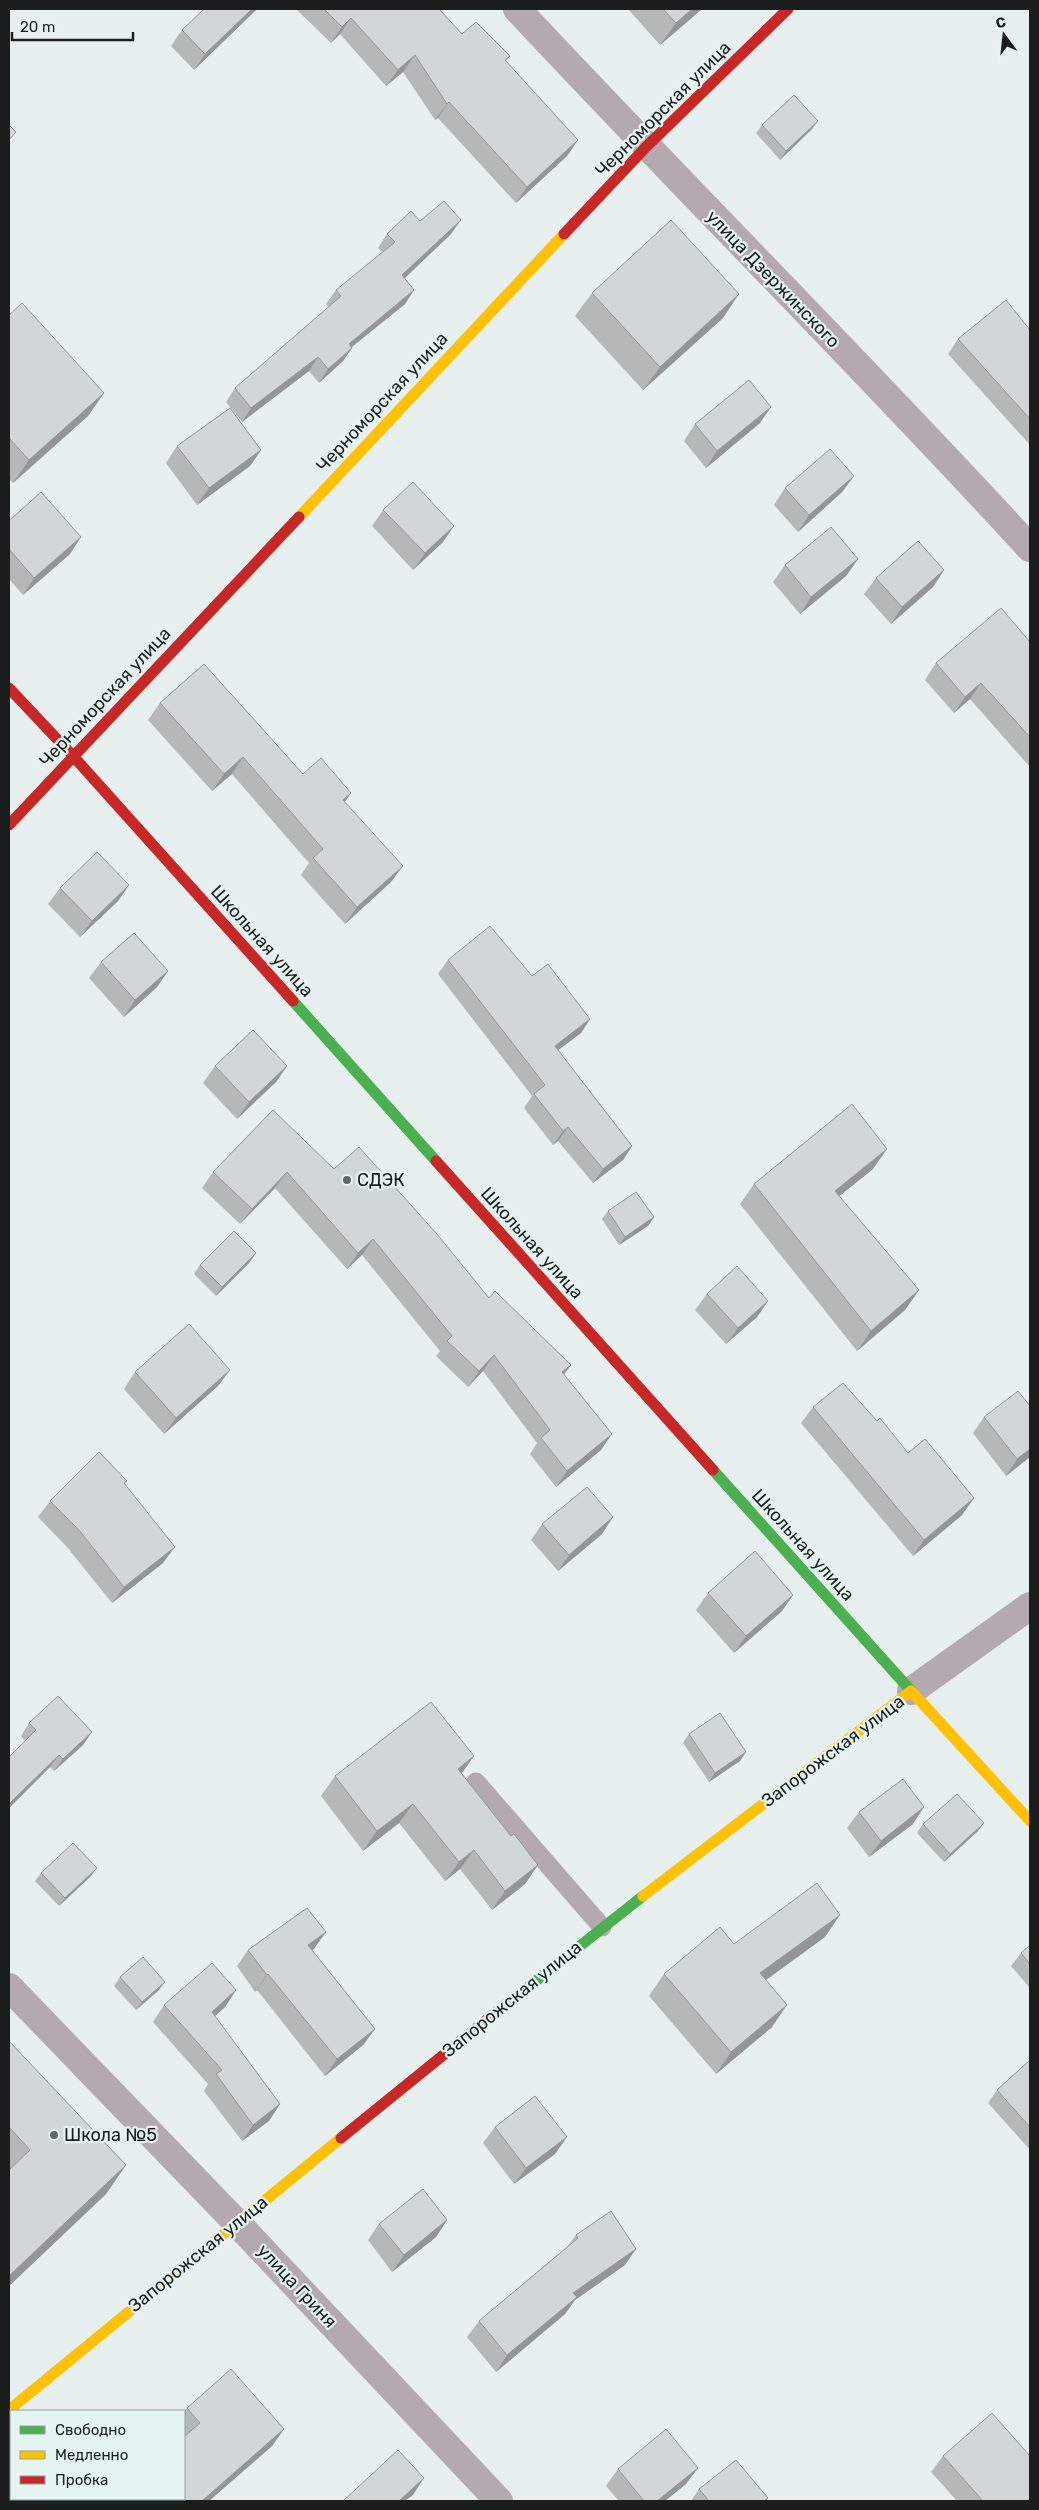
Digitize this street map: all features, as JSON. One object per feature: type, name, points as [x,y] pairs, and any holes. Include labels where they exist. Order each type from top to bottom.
[{"type":"street","name":"улица Дзержинского","points":[[517,9],[646,147],[968,480],[1030,548]]},
{"type":"street","name":"Черноморская улица","points":[[9,825],[646,147],[788,9]]},
{"type":"street","name":"Школьная улица","points":[[9,688],[73,756],[911,1691],[1030,1821]]},
{"type":"street","name":"Запорожская улица","points":[[9,2410],[236,2222],[602,1927],[911,1691],[1030,1606]]},
{"type":"street","name":"улица Гриня","points":[[9,1987],[236,2222],[499,2501]]},
{"type":"lane","points":[[476,1782],[602,1927]]},
{"type":"building","points":[[204,9],[252,9],[205,54],[182,30]]},
{"type":"building","points":[[324,9],[439,9],[462,34],[476,22],[510,56],[505,60],[578,140],[527,187],[449,102],[447,104],[415,55],[398,70],[351,18],[342,27]]},
{"type":"building","points":[[663,9],[692,9],[676,23]]},
{"type":"building","points":[[794,95],[818,121],[786,151],[762,125]]},
{"type":"building","points":[[9,125],[16,132],[9,140]]},
{"type":"building","points":[[444,201],[461,220],[402,275],[414,290],[349,344],[352,348],[328,369],[318,357],[251,408],[235,388],[341,296],[336,290],[395,242],[387,234],[411,211],[420,221]]},
{"type":"building","points":[[671,220],[739,294],[660,367],[592,293]]},
{"type":"building","points":[[1006,300],[1030,330],[1030,419],[958,339]]},
{"type":"building","points":[[22,303],[104,393],[29,460],[9,438],[9,315]]},
{"type":"building","points":[[749,380],[771,407],[717,451],[695,424]]},
{"type":"building","points":[[230,408],[261,450],[209,488],[177,446]]},
{"type":"building","points":[[830,449],[854,476],[809,515],[785,488]]},
{"type":"building","points":[[413,482],[454,526],[425,553],[383,510]]},
{"type":"building","points":[[41,492],[81,537],[34,578],[9,549],[9,521]]},
{"type":"building","points":[[831,527],[858,559],[811,597],[785,565]]},
{"type":"building","points":[[918,541],[944,570],[902,607],[876,578]]},
{"type":"building","points":[[1001,608],[1030,642],[1030,737],[981,683],[965,697],[936,663]]},
{"type":"building","points":[[204,664],[303,774],[321,758],[351,793],[343,800],[403,866],[357,907],[313,858],[323,849],[243,757],[224,774],[160,703]]},
{"type":"building","points":[[97,852],[129,885],[92,921],[60,888]]},
{"type":"building","points":[[490,926],[532,976],[548,964],[590,1019],[555,1046],[632,1146],[603,1169],[568,1127],[563,1131],[534,1094],[545,1085],[448,960]]},
{"type":"building","points":[[134,933],[168,971],[135,1000],[101,962]]},
{"type":"building","points":[[253,1030],[287,1066],[249,1102],[215,1066]]},
{"type":"building","points":[[852,1104],[887,1149],[835,1191],[919,1290],[871,1331],[754,1184]]},
{"type":"building","points":[[273,1110],[334,1169],[359,1147],[436,1233],[489,1298],[495,1291],[571,1365],[562,1372],[612,1434],[567,1471],[541,1438],[550,1430],[494,1355],[479,1371],[447,1341],[452,1336],[373,1239],[358,1253],[287,1172],[252,1209],[213,1172]]},
{"type":"building","points":[[636,1192],[654,1217],[625,1237],[608,1211]]},
{"type":"building","points":[[234,1231],[256,1253],[222,1287],[200,1265]]},
{"type":"building","points":[[737,1266],[768,1301],[738,1328],[707,1294]]},
{"type":"building","points":[[189,1324],[230,1370],[176,1418],[135,1372]]},
{"type":"building","points":[[843,1383],[877,1421],[880,1418],[908,1453],[925,1439],[974,1498],[924,1540],[813,1407]]},
{"type":"building","points":[[1018,1391],[1030,1406],[1030,1449],[1017,1459],[984,1417]]},
{"type":"building","points":[[99,1452],[127,1481],[124,1483],[175,1547],[124,1587],[79,1530],[50,1501]]},
{"type":"building","points":[[587,1487],[613,1517],[569,1555],[542,1524]]},
{"type":"building","points":[[755,1551],[793,1595],[746,1636],[708,1593]]},
{"type":"building","points":[[58,1696],[92,1732],[63,1759],[59,1755],[9,1804],[9,1757],[36,1730],[29,1723]]},
{"type":"building","points":[[431,1702],[474,1756],[458,1769],[511,1836],[514,1834],[538,1865],[505,1891],[474,1850],[459,1862],[413,1804],[377,1831],[335,1776]]},
{"type":"building","points":[[720,1713],[746,1752],[715,1773],[689,1734]]},
{"type":"building","points":[[903,1779],[924,1807],[881,1841],[859,1812]]},
{"type":"building","points":[[957,1794],[984,1823],[950,1854],[923,1824]]},
{"type":"building","points":[[73,1843],[97,1868],[65,1898],[41,1873]]},
{"type":"building","points":[[817,1883],[840,1915],[760,1973],[787,2005],[731,2052],[664,1974],[720,1927],[734,1944]]},
{"type":"building","points":[[307,1908],[326,1932],[308,1945],[375,2029],[337,2059],[248,1950]]},
{"type":"building","points":[[1030,1945],[1030,1964],[1021,1953]]},
{"type":"building","points":[[143,1957],[165,1982],[142,2002],[120,1977]]},
{"type":"building","points":[[212,1963],[236,1990],[212,2012],[280,2104],[253,2125],[216,2074],[222,2070],[164,2005]]},
{"type":"building","points":[[9,2041],[126,2165],[9,2276],[9,2170],[30,2150],[9,2127]]},
{"type":"building","points":[[1030,2060],[1030,2127],[997,2090]]},
{"type":"building","points":[[535,2096],[567,2137],[526,2168],[495,2127]]},
{"type":"building","points":[[423,2189],[447,2220],[404,2255],[379,2224]]},
{"type":"building","points":[[611,2211],[636,2249],[573,2293],[577,2297],[507,2355],[479,2321],[578,2238],[576,2235]]},
{"type":"building","points":[[231,2369],[284,2429],[202,2501],[165,2501],[185,2500],[185,2436],[200,2423],[187,2408]]},
{"type":"building","points":[[992,2413],[1030,2456],[1030,2499],[1027,2501],[983,2501],[943,2456]]},
{"type":"building","points":[[666,2429],[698,2468],[657,2501],[644,2501],[618,2469]]},
{"type":"building","points":[[398,2450],[424,2478],[399,2501],[343,2501]]},
{"type":"building","points":[[736,2460],[768,2498],[764,2501],[709,2501],[699,2489]]},
{"type":"building","points":[[138,2500],[139,2501],[98,2501]]},
{"type":"traffic: fast","points":[[293,1001],[436,1161]]},
{"type":"traffic: fast","points":[[713,1470],[913,1693]]},
{"type":"traffic: fast","points":[[489,2018],[643,1896]]},
{"type":"traffic: slow","points":[[299,517],[564,234]]},
{"type":"traffic: slow","points":[[643,1896],[911,1691]]},
{"type":"traffic: slow","points":[[913,1693],[1030,1821]]},
{"type":"traffic: slow","points":[[9,2410],[341,2138]]},
{"type":"traffic: jam","points":[[564,234],[646,147],[788,9]]},
{"type":"traffic: jam","points":[[9,825],[299,517]]},
{"type":"traffic: jam","points":[[9,688],[73,756],[293,1001]]},
{"type":"traffic: jam","points":[[436,1161],[713,1470]]},
{"type":"traffic: jam","points":[[341,2138],[489,2018]]},
{"type":"place","name":"СДЭК","points":[[347,1180]]},
{"type":"place","name":"Школа №5","points":[[54,2135]]}]
